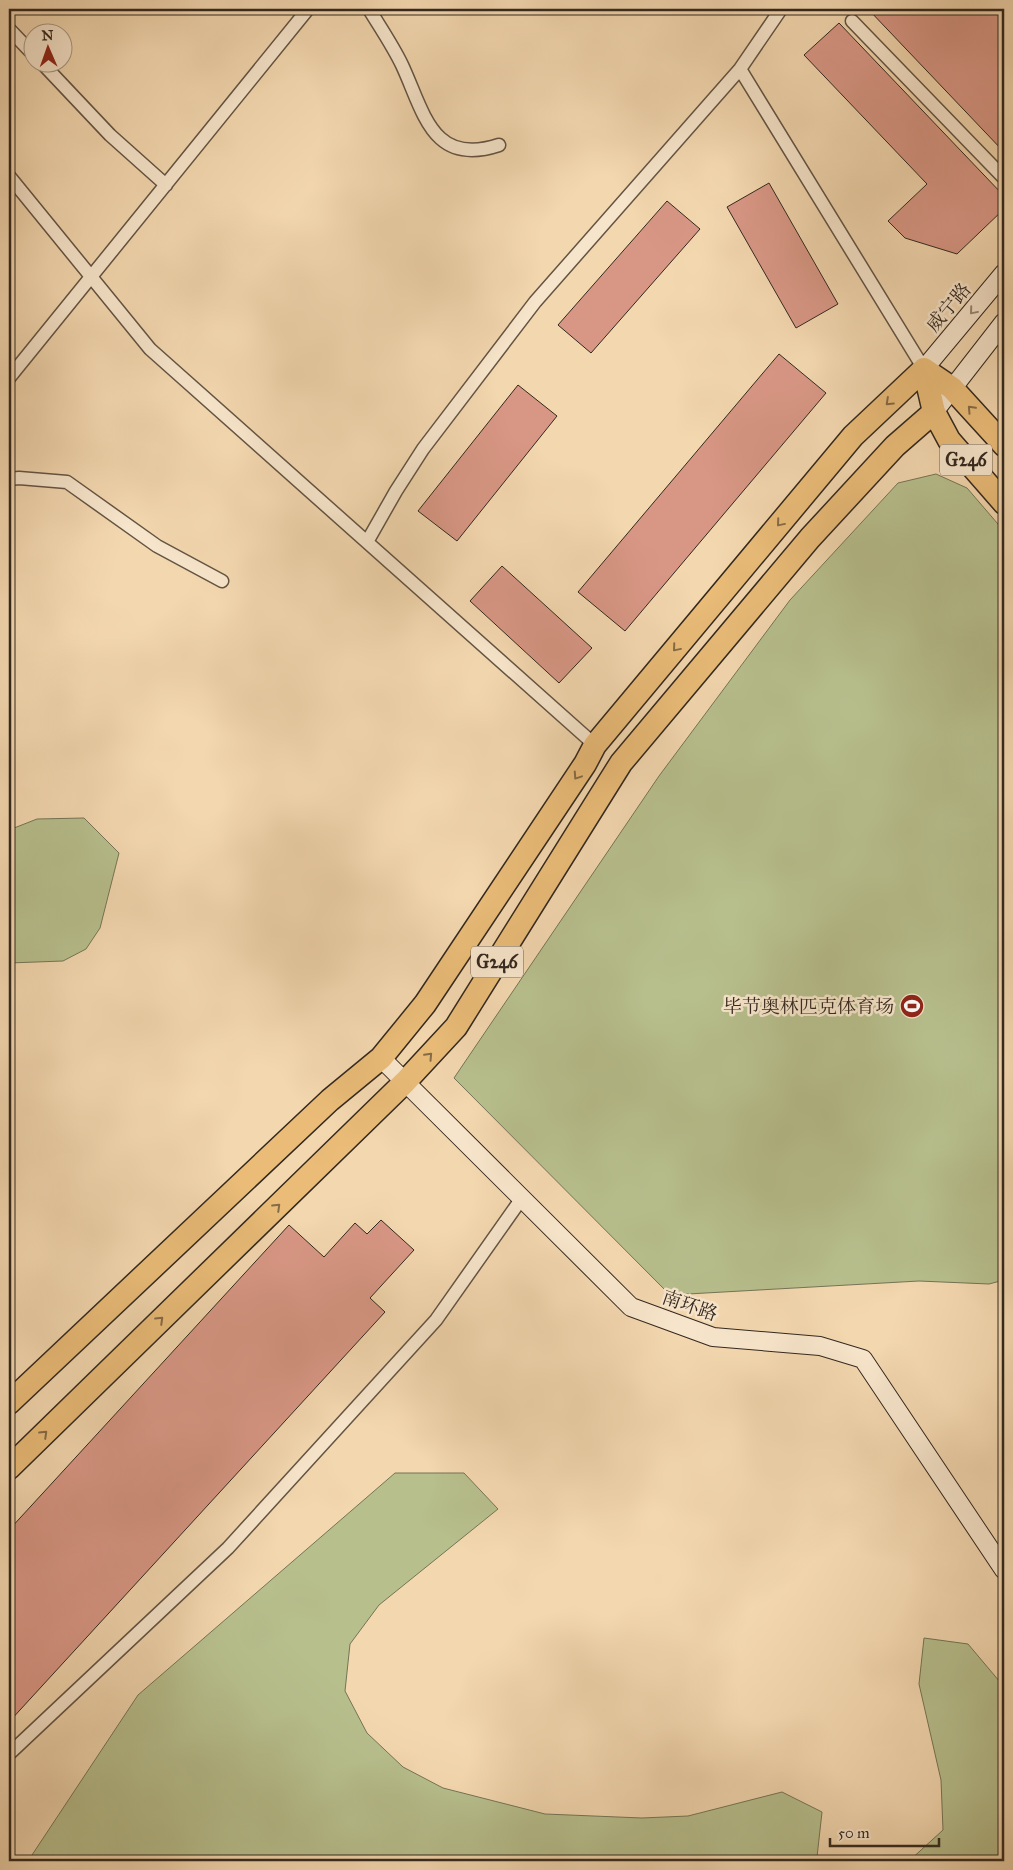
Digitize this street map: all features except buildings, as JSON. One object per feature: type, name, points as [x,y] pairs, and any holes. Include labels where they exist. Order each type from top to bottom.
[{"type":"highway","name":"G246","points":[[924,369],[952,388],[1004,445]]},
{"type":"highway","name":"G246","points":[[924,369],[934,412],[950,440],[1004,503]]},
{"type":"highway","name":"G246","points":[[9,1403],[330,1100],[381,1058],[425,1004],[585,764],[595,745],[853,436],[924,369]]},
{"type":"highway","name":"G246","points":[[9,1468],[405,1082],[456,1027],[621,763],[810,538],[896,446],[934,412]]},
{"type":"main road","name":"威宁路","points":[[924,369],[1004,273]]},
{"type":"main road","points":[[934,412],[1004,322]]},
{"type":"main road","name":"南环路","points":[[381,1058],[631,1307],[713,1337],[820,1346],[863,1359],[1004,1570]]},
{"type":"street","points":[[9,378],[308,9]]},
{"type":"street","points":[[369,9],[401,63],[434,133],[447,144],[464,151],[482,151],[499,145]]},
{"type":"street","points":[[367,542],[423,449],[535,302],[740,68],[781,9]]},
{"type":"street","points":[[852,21],[1004,178]]},
{"type":"street","points":[[9,28],[22,42]]},
{"type":"street","points":[[740,68],[924,369]]},
{"type":"street","points":[[50,72],[110,135],[166,185]]},
{"type":"street","points":[[9,176],[150,349],[595,745]]},
{"type":"street","points":[[9,479],[19,478],[67,482],[157,546],[222,581]]},
{"type":"street","points":[[9,1754],[228,1548],[436,1320],[522,1198]]},
{"type":"green space","points":[[936,474],[967,488],[1004,531],[1004,1280],[989,1284],[919,1281],[670,1295],[454,1078],[659,776],[790,600],[898,483]]},
{"type":"green space","points":[[84,818],[119,853],[100,928],[86,949],[63,961],[9,963],[9,830],[37,819]]},
{"type":"green space","points":[[395,1473],[464,1473],[498,1509],[379,1605],[350,1644],[345,1691],[367,1733],[403,1767],[443,1788],[545,1814],[642,1818],[688,1816],[782,1792],[822,1812],[817,1857],[825,1861],[28,1861],[138,1695]]},
{"type":"green space","points":[[924,1638],[968,1644],[1000,1682],[1004,1702],[1004,1861],[909,1861],[943,1830],[941,1780],[919,1684]]},
{"type":"place","name":"毕节奥林匹克体育场","points":[[912,1006]]}]
